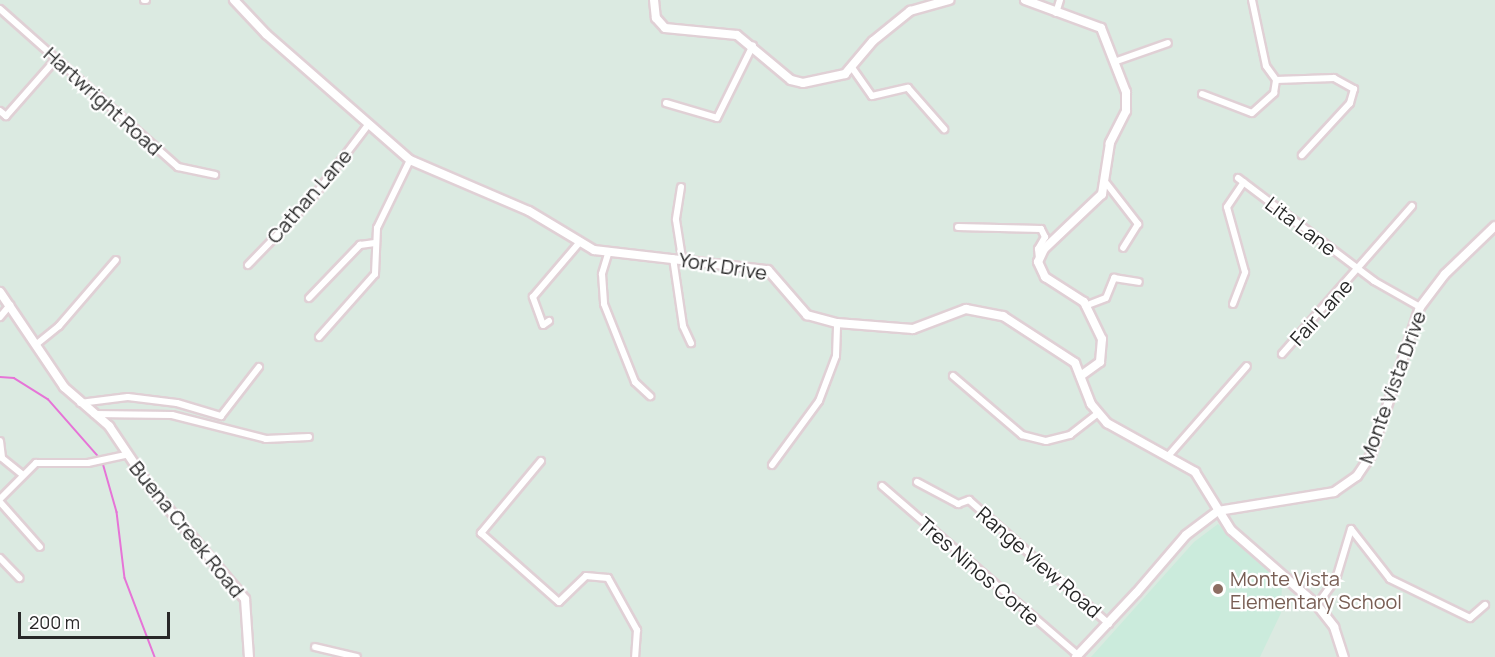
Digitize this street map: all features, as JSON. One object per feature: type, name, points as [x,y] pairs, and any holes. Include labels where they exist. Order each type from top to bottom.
[{"type":"main road","name":"Monte Vista Drive","points":[[1077,656],[1109,624],[1185,535],[1218,511],[1334,492],[1357,476],[1371,454],[1420,307],[1445,274],[1495,226]]},
{"type":"main road","name":"Buena Creek Road","points":[[0,292],[80,403],[94,414],[245,599],[249,657]]},
{"type":"street","name":"York Drive","points":[[234,0],[410,160],[528,211],[579,243],[608,254],[682,258],[768,270],[807,315],[837,323],[913,328],[955,312],[982,309],[1065,353],[1081,376],[1098,413],[1113,428],[1169,455],[1195,472],[1231,530],[1317,605],[1334,627],[1344,657]]},
{"type":"street","points":[[654,0],[656,18],[665,28],[726,31],[754,45],[791,80],[819,81],[853,69],[873,41],[910,11],[949,0]]},
{"type":"street","points":[[1025,0],[1101,28],[1126,92],[1126,111],[1110,143],[1107,184],[1039,258]]},
{"type":"street","points":[[1056,13],[1060,0]]},
{"type":"street","points":[[1203,94],[1252,113],[1274,93],[1276,80],[1266,66],[1252,0]]},
{"type":"street","name":"Hartwright Road","points":[[0,9],[178,167],[215,175]]},
{"type":"street","points":[[1114,62],[1168,43]]},
{"type":"street","points":[[666,103],[717,118],[754,45]]},
{"type":"street","points":[[0,111],[6,116],[56,59]]},
{"type":"street","points":[[853,69],[872,96],[908,88],[944,129]]},
{"type":"street","points":[[1276,80],[1334,78],[1354,88],[1350,103],[1302,156]]},
{"type":"street","name":"Cathan Lane","points":[[248,265],[311,200],[368,124]]},
{"type":"street","points":[[320,337],[375,274],[375,243],[410,160]]},
{"type":"street","name":"Lita Lane","points":[[1233,304],[1245,272],[1227,207],[1241,180],[1359,269],[1420,307]]},
{"type":"street","points":[[1107,184],[1137,224],[1123,249]]},
{"type":"street","points":[[681,187],[676,220],[682,258]]},
{"type":"street","points":[[1359,269],[1413,206]]},
{"type":"street","points":[[958,227],[1041,229],[1046,237],[1038,249],[1045,277],[1085,306],[1104,350],[1100,362],[1081,376]]},
{"type":"street","points":[[309,297],[360,245],[375,243]]},
{"type":"street","points":[[549,321],[543,325],[533,297],[579,243]]},
{"type":"street","points":[[608,254],[602,274],[604,304],[634,382],[650,396]]},
{"type":"street","points":[[673,258],[683,326],[691,343]]},
{"type":"street","points":[[38,343],[59,326],[117,260]]},
{"type":"street","name":"Fair Lane","points":[[1282,354],[1359,269]]},
{"type":"street","points":[[1085,306],[1106,298],[1114,278],[1139,282]]},
{"type":"street","points":[[0,318],[10,306]]},
{"type":"street","points":[[772,465],[819,401],[836,356],[837,323]]},
{"type":"street","points":[[1169,455],[1247,366]]},
{"type":"street","points":[[80,403],[128,397],[221,416],[258,367]]},
{"type":"street","points":[[953,376],[1022,435],[1046,441],[1070,435],[1098,413]]},
{"type":"street","points":[[94,414],[172,416],[266,439],[309,437]]},
{"type":"street","points":[[0,441],[2,458],[22,474]]},
{"type":"street","points":[[40,547],[0,501],[22,474],[49,459],[88,463],[127,455]]},
{"type":"street","points":[[541,461],[481,533],[559,602],[586,576],[608,578],[637,630],[635,657]]},
{"type":"street","name":"Range View Road","points":[[917,482],[958,504],[969,500],[1109,624]]},
{"type":"street","name":"Tres Ninos Corte","points":[[882,486],[1077,656]]},
{"type":"street","points":[[1317,605],[1336,579],[1351,530],[1390,579],[1470,618],[1485,605]]},
{"type":"street","points":[[0,558],[20,578]]},
{"type":"street","points":[[315,647],[357,657]]},
{"type":"shaded area","name":"Monte Vista Elementary School","points":[[1218,524],[1282,583],[1281,613],[1260,657],[1091,657],[1194,542]]},
{"type":"waterway","points":[[0,377],[14,378],[48,399],[98,456]]},
{"type":"waterway","points":[[103,463],[117,512],[125,578],[155,657]]},
{"type":"place","name":"Monte Vista Elementary School","points":[[1218,589]]}]
